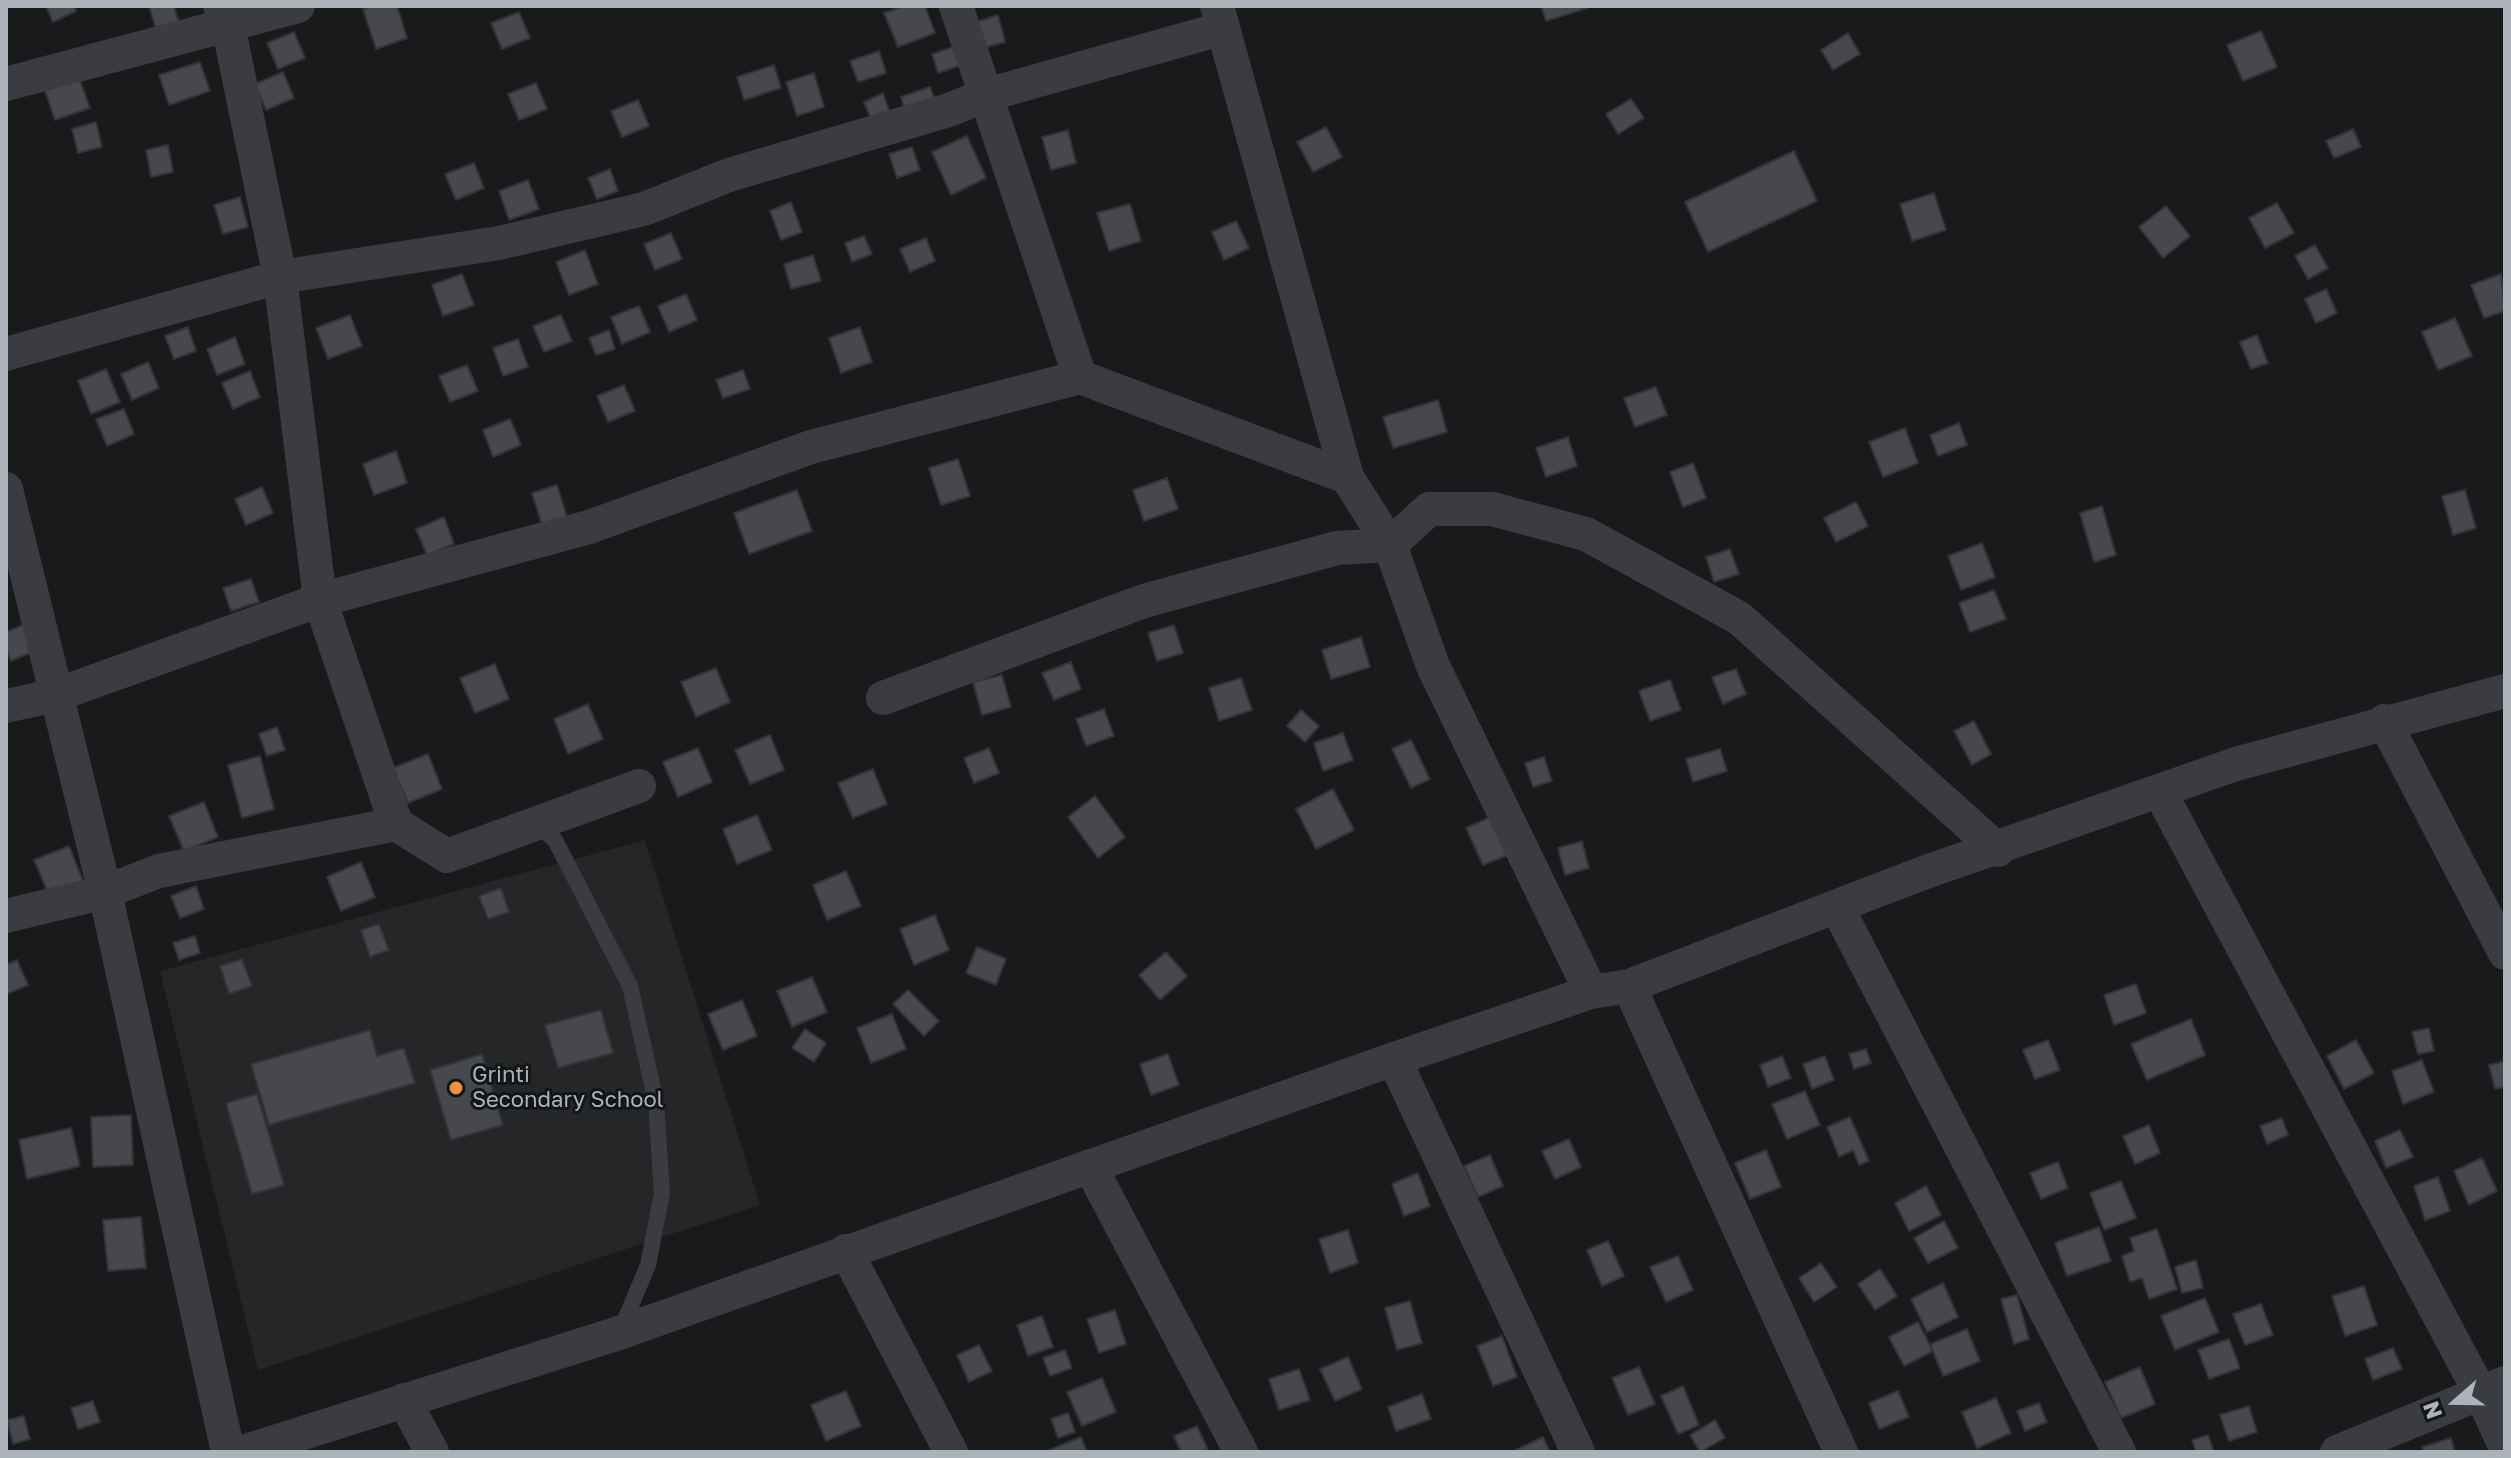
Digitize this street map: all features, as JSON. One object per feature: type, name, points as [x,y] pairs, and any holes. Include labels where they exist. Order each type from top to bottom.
[{"type":"street","points":[[6,84],[224,16],[298,6]]},
{"type":"street","points":[[956,6],[1080,377]]},
{"type":"street","points":[[224,16],[280,277],[320,600],[396,824],[447,856],[639,786]]},
{"type":"street","points":[[6,354],[280,277],[499,243],[644,209],[729,175],[935,115],[1219,17],[1347,477],[1390,545],[1433,666],[1591,992]]},
{"type":"street","points":[[6,706],[56,695],[320,600],[589,527],[811,447],[1080,377],[1347,477]]},
{"type":"street","points":[[6,489],[105,892],[228,1452]]},
{"type":"street","points":[[883,698],[1144,601],[1337,548],[1390,545],[1429,509],[1492,509],[1586,534],[1739,618],[1998,850]]},
{"type":"street","points":[[243,1452],[619,1333],[1394,1059],[1591,992],[1629,986],[1923,873],[1998,850],[2236,764],[2384,721],[2505,691]]},
{"type":"street","points":[[2384,721],[2505,953]]},
{"type":"street","points":[[2160,792],[2493,1388],[2505,1446]]},
{"type":"street","points":[[6,916],[105,892],[159,871],[396,824]]},
{"type":"street","points":[[1837,907],[2119,1452]]},
{"type":"street","points":[[1629,986],[1841,1452]]},
{"type":"street","points":[[1394,1059],[1578,1452]]},
{"type":"street","points":[[1090,1166],[1241,1452]]},
{"type":"street","points":[[846,1251],[951,1452]]},
{"type":"street","points":[[2337,1452],[2493,1388]]},
{"type":"street","points":[[404,1400],[432,1452]]},
{"type":"lane","points":[[536,823],[555,840],[630,986],[656,1102],[662,1193],[648,1265],[619,1333]]},
{"type":"shaded area","name":"Grinti Secondary School","points":[[645,840],[760,1205],[258,1370],[160,971]]},
{"type":"building","points":[[46,6],[74,6],[76,11],[53,22]]},
{"type":"building","points":[[149,6],[174,6],[180,26],[157,33]]},
{"type":"building","points":[[397,6],[407,38],[376,49],[363,9]]},
{"type":"building","points":[[904,6],[925,6],[935,33],[898,47],[884,13]]},
{"type":"building","points":[[1541,6],[1586,6],[1587,8],[1546,21]]},
{"type":"building","points":[[519,12],[530,38],[502,49],[491,23]]},
{"type":"building","points":[[998,15],[1005,42],[983,48],[976,22]]},
{"type":"building","points":[[2261,31],[2277,67],[2243,81],[2227,45]]},
{"type":"building","points":[[294,32],[305,58],[278,69],[267,43]]},
{"type":"building","points":[[1848,33],[1860,54],[1833,70],[1821,50]]},
{"type":"building","points":[[953,47],[959,66],[938,73],[932,54]]},
{"type":"building","points":[[879,51],[886,73],[858,82],[850,61]]},
{"type":"building","points":[[200,62],[210,91],[169,105],[159,75]]},
{"type":"building","points":[[774,65],[781,88],[744,100],[737,77]]},
{"type":"building","points":[[283,72],[294,98],[266,110],[255,84]]},
{"type":"building","points":[[814,73],[824,107],[797,116],[786,82]]},
{"type":"building","points":[[78,75],[90,108],[55,120],[44,88]]},
{"type":"building","points":[[536,83],[547,109],[519,120],[508,94]]},
{"type":"building","points":[[930,87],[937,105],[907,116],[901,97]]},
{"type":"building","points":[[883,93],[891,116],[873,124],[864,102]]},
{"type":"building","points":[[1631,99],[1644,118],[1618,134],[1606,114]]},
{"type":"building","points":[[638,100],[649,126],[622,137],[611,111]]},
{"type":"building","points":[[96,122],[102,147],[78,153],[72,129]]},
{"type":"building","points":[[1326,127],[1342,157],[1313,172],[1297,142]]},
{"type":"building","points":[[2353,129],[2361,147],[2334,158],[2326,141]]},
{"type":"building","points":[[1068,130],[1076,163],[1051,170],[1042,137]]},
{"type":"building","points":[[967,136],[986,178],[951,195],[932,152]]},
{"type":"building","points":[[168,145],[173,172],[151,177],[146,150]]},
{"type":"building","points":[[912,147],[920,170],[897,178],[889,154]]},
{"type":"building","points":[[1794,151],[1817,201],[1708,252],[1685,202]]},
{"type":"building","points":[[474,163],[484,188],[456,200],[445,174]]},
{"type":"building","points":[[610,169],[618,191],[597,199],[588,178]]},
{"type":"building","points":[[528,180],[539,209],[509,220],[499,191]]},
{"type":"building","points":[[1934,193],[1946,230],[1912,241],[1900,204]]},
{"type":"building","points":[[240,197],[248,227],[223,234],[214,205]]},
{"type":"building","points":[[791,202],[802,232],[781,240],[770,211]]},
{"type":"building","points":[[2277,203],[2294,233],[2265,248],[2249,218]]},
{"type":"building","points":[[1130,204],[1141,241],[1109,251],[1097,213]]},
{"type":"building","points":[[2166,206],[2190,236],[2163,258],[2139,227]]},
{"type":"building","points":[[1236,221],[1249,248],[1224,260],[1212,232]]},
{"type":"building","points":[[671,233],[682,259],[655,270],[644,244]]},
{"type":"building","points":[[864,236],[872,254],[852,262],[845,243]]},
{"type":"building","points":[[926,238],[935,261],[910,272],[900,249]]},
{"type":"building","points":[[2315,245],[2328,268],[2308,279],[2295,256]]},
{"type":"building","points":[[585,250],[598,284],[569,295],[556,262]]},
{"type":"building","points":[[813,255],[821,281],[791,289],[784,264]]},
{"type":"building","points":[[462,274],[474,305],[443,316],[432,285]]},
{"type":"building","points":[[2501,274],[2505,311],[2484,318],[2471,285]]},
{"type":"building","points":[[2326,289],[2337,313],[2316,323],[2305,299]]},
{"type":"building","points":[[686,294],[697,320],[669,332],[658,306]]},
{"type":"building","points":[[639,306],[650,332],[622,344],[611,317]]},
{"type":"building","points":[[350,315],[362,346],[328,359],[316,328]]},
{"type":"building","points":[[561,315],[572,341],[544,352],[533,326]]},
{"type":"building","points":[[2455,318],[2472,356],[2438,370],[2422,332]]},
{"type":"building","points":[[188,327],[196,351],[174,359],[165,336]]},
{"type":"building","points":[[860,327],[872,362],[841,373],[829,338]]},
{"type":"building","points":[[609,330],[615,349],[596,355],[589,338]]},
{"type":"building","points":[[2257,335],[2268,363],[2251,369],[2240,342]]},
{"type":"building","points":[[235,337],[245,364],[217,375],[207,349]]},
{"type":"building","points":[[518,339],[528,367],[503,376],[493,348]]},
{"type":"building","points":[[148,362],[159,388],[132,400],[121,374]]},
{"type":"building","points":[[467,365],[478,391],[450,402],[439,376]]},
{"type":"building","points":[[106,369],[120,402],[91,414],[78,381]]},
{"type":"building","points":[[743,370],[750,389],[723,398],[716,380]]},
{"type":"building","points":[[250,371],[260,397],[233,409],[222,383]]},
{"type":"building","points":[[624,385],[635,411],[608,422],[597,396]]},
{"type":"building","points":[[1656,387],[1667,415],[1635,427],[1624,398]]},
{"type":"building","points":[[1438,400],[1447,432],[1393,448],[1383,417]]},
{"type":"building","points":[[124,409],[134,434],[107,446],[96,419]]},
{"type":"building","points":[[510,419],[521,445],[493,457],[483,430]]},
{"type":"building","points":[[1959,423],[1967,445],[1938,456],[1930,435]]},
{"type":"building","points":[[1905,428],[1918,463],[1883,477],[1869,442]]},
{"type":"building","points":[[1568,437],[1577,466],[1546,477],[1536,448]]},
{"type":"building","points":[[396,451],[407,483],[374,495],[363,464]]},
{"type":"building","points":[[958,459],[970,496],[941,505],[929,468]]},
{"type":"building","points":[[1693,463],[1706,498],[1683,507],[1670,472]]},
{"type":"building","points":[[1167,478],[1178,509],[1144,521],[1133,490]]},
{"type":"building","points":[[557,485],[568,520],[543,528],[532,493]]},
{"type":"building","points":[[262,487],[273,513],[246,525],[235,499]]},
{"type":"building","points":[[797,490],[812,531],[749,554],[734,513]]},
{"type":"building","points":[[2465,490],[2476,528],[2453,535],[2442,496]]},
{"type":"building","points":[[1856,502],[1868,526],[1836,542],[1824,518]]},
{"type":"building","points":[[2102,506],[2116,555],[2094,562],[2080,513]]},
{"type":"building","points":[[444,517],[454,544],[427,555],[416,529]]},
{"type":"building","points":[[1982,543],[1995,577],[1961,590],[1948,556]]},
{"type":"building","points":[[1730,549],[1739,574],[1714,582],[1706,557]]},
{"type":"building","points":[[251,579],[259,602],[231,611],[223,588]]},
{"type":"building","points":[[1994,590],[2006,619],[1970,632],[1959,603]]},
{"type":"building","points":[[28,623],[39,649],[11,661],[6,648],[6,632]]},
{"type":"building","points":[[1174,625],[1183,653],[1157,661],[1148,633]]},
{"type":"building","points":[[1361,637],[1370,667],[1331,679],[1322,650]]},
{"type":"building","points":[[1071,662],[1081,689],[1054,700],[1042,673]]},
{"type":"building","points":[[495,664],[509,699],[475,713],[460,678]]},
{"type":"building","points":[[716,668],[730,702],[696,717],[681,682]]},
{"type":"building","points":[[1736,669],[1746,694],[1723,704],[1712,677]]},
{"type":"building","points":[[1002,675],[1011,707],[982,715],[973,682]]},
{"type":"building","points":[[1241,678],[1252,710],[1219,721],[1209,688]]},
{"type":"building","points":[[1670,680],[1681,710],[1650,721],[1639,691]]},
{"type":"building","points":[[588,704],[603,739],[568,754],[554,719]]},
{"type":"building","points":[[1104,709],[1114,736],[1086,746],[1076,719]]},
{"type":"building","points":[[1301,710],[1319,726],[1305,742],[1287,726]]},
{"type":"building","points":[[1974,721],[1991,754],[1972,765],[1954,731]]},
{"type":"building","points":[[277,727],[285,750],[267,756],[259,734]]},
{"type":"building","points":[[1343,733],[1353,760],[1323,771],[1314,743]]},
{"type":"building","points":[[770,735],[784,770],[750,784],[735,750]]},
{"type":"building","points":[[1411,740],[1430,779],[1411,788],[1392,749]]},
{"type":"building","points":[[698,748],[712,782],[678,797],[663,762]]},
{"type":"building","points":[[989,748],[999,773],[974,783],[964,758]]},
{"type":"building","points":[[1720,749],[1727,771],[1693,782],[1686,759]]},
{"type":"building","points":[[428,754],[442,789],[408,803],[393,768]]},
{"type":"building","points":[[260,756],[274,809],[242,818],[228,765]]},
{"type":"building","points":[[1544,757],[1552,781],[1533,787],[1525,763]]},
{"type":"building","points":[[873,769],[887,804],[853,818],[838,783]]},
{"type":"building","points":[[1333,789],[1354,830],[1316,849],[1296,809]]},
{"type":"building","points":[[1095,796],[1125,837],[1098,858],[1068,817]]},
{"type":"building","points":[[204,802],[218,837],[184,851],[169,816]]},
{"type":"building","points":[[1497,814],[1513,853],[1483,865],[1466,828]]},
{"type":"building","points":[[757,815],[772,850],[737,864],[723,829]]},
{"type":"building","points":[[1582,841],[1589,868],[1565,875],[1558,848]]},
{"type":"building","points":[[69,846],[83,881],[49,895],[34,860]]},
{"type":"building","points":[[361,862],[375,897],[341,911],[327,877]]},
{"type":"building","points":[[846,871],[861,906],[827,920],[813,885]]},
{"type":"building","points":[[196,886],[204,909],[180,918],[171,896]]},
{"type":"building","points":[[501,888],[509,912],[488,919],[479,896]]},
{"type":"building","points":[[935,915],[949,950],[914,965],[900,929]]},
{"type":"building","points":[[379,924],[389,950],[370,957],[361,930]]},
{"type":"building","points":[[195,936],[200,953],[179,960],[173,943]]},
{"type":"building","points":[[977,947],[1006,959],[996,985],[966,973]]},
{"type":"building","points":[[1166,952],[1187,976],[1160,1000],[1139,975]]},
{"type":"building","points":[[242,959],[252,986],[229,994],[220,966]]},
{"type":"building","points":[[17,960],[28,985],[7,994],[6,965]]},
{"type":"building","points":[[812,977],[827,1012],[792,1027],[777,991]]},
{"type":"building","points":[[2136,984],[2146,1013],[2114,1025],[2104,995]]},
{"type":"building","points":[[908,990],[939,1021],[924,1036],[893,1004]]},
{"type":"building","points":[[742,1000],[757,1036],[723,1050],[708,1014]]},
{"type":"building","points":[[601,1010],[613,1053],[558,1068],[545,1025]]},
{"type":"building","points":[[892,1014],[906,1049],[871,1063],[857,1028]]},
{"type":"building","points":[[2191,1019],[2205,1055],[2147,1080],[2131,1044]]},
{"type":"building","points":[[2429,1028],[2434,1051],[2418,1054],[2412,1032]]},
{"type":"building","points":[[805,1029],[826,1043],[814,1062],[792,1048]]},
{"type":"building","points":[[370,1030],[377,1056],[404,1048],[415,1083],[269,1125],[251,1064]]},
{"type":"building","points":[[2048,1040],[2060,1070],[2035,1079],[2023,1050]]},
{"type":"building","points":[[2356,1040],[2374,1073],[2344,1089],[2327,1056]]},
{"type":"building","points":[[1866,1049],[1871,1063],[1854,1069],[1849,1054]]},
{"type":"building","points":[[482,1054],[503,1125],[451,1140],[430,1070]]},
{"type":"building","points":[[1168,1054],[1179,1085],[1151,1095],[1140,1064]]},
{"type":"building","points":[[1782,1056],[1791,1078],[1768,1087],[1760,1065]]},
{"type":"building","points":[[1825,1056],[1834,1080],[1812,1089],[1803,1064]]},
{"type":"building","points":[[2422,1060],[2434,1092],[2403,1104],[2392,1071]]},
{"type":"building","points":[[2505,1061],[2505,1087],[2495,1089],[2489,1065]]},
{"type":"building","points":[[1805,1091],[1820,1125],[1787,1139],[1772,1104]]},
{"type":"building","points":[[257,1094],[284,1185],[252,1194],[226,1103]]},
{"type":"building","points":[[131,1115],[133,1165],[93,1167],[91,1117]]},
{"type":"building","points":[[1850,1117],[1869,1161],[1859,1165],[1853,1150],[1839,1157],[1827,1127]]},
{"type":"building","points":[[2282,1118],[2288,1135],[2267,1144],[2260,1126]]},
{"type":"building","points":[[2149,1125],[2160,1153],[2135,1164],[2123,1136]]},
{"type":"building","points":[[71,1128],[80,1166],[27,1179],[19,1140]]},
{"type":"building","points":[[2400,1130],[2413,1157],[2386,1168],[2375,1141]]},
{"type":"building","points":[[1569,1139],[1581,1167],[1555,1179],[1542,1151]]},
{"type":"building","points":[[1766,1150],[1781,1187],[1750,1199],[1735,1163]]},
{"type":"building","points":[[1490,1155],[1503,1186],[1478,1197],[1464,1166]]},
{"type":"building","points":[[2482,1158],[2497,1191],[2469,1205],[2454,1171]]},
{"type":"building","points":[[2058,1162],[2068,1188],[2041,1199],[2030,1173]]},
{"type":"building","points":[[1418,1173],[1430,1206],[1404,1216],[1392,1184]]},
{"type":"building","points":[[2438,1177],[2450,1211],[2425,1220],[2414,1186]]},
{"type":"building","points":[[2121,1181],[2136,1218],[2104,1230],[2090,1193]]},
{"type":"building","points":[[1926,1186],[1941,1215],[1909,1231],[1895,1203]]},
{"type":"building","points":[[141,1217],[146,1268],[108,1271],[103,1220]]},
{"type":"building","points":[[1944,1221],[1958,1248],[1928,1263],[1914,1238]]},
{"type":"building","points":[[2099,1227],[2111,1261],[2067,1276],[2055,1243]]},
{"type":"building","points":[[2157,1229],[2177,1289],[2149,1299],[2142,1278],[2130,1282],[2122,1256],[2134,1251],[2130,1238]]},
{"type":"building","points":[[1348,1230],[1358,1263],[1330,1273],[1319,1239]]},
{"type":"building","points":[[1608,1241],[1624,1276],[1602,1286],[1587,1250]]},
{"type":"building","points":[[1678,1256],[1693,1290],[1666,1302],[1650,1267]]},
{"type":"building","points":[[2196,1260],[2203,1288],[2182,1293],[2175,1267]]},
{"type":"building","points":[[1821,1263],[1837,1287],[1814,1302],[1799,1278]]},
{"type":"building","points":[[1880,1269],[1897,1296],[1875,1310],[1858,1284]]},
{"type":"building","points":[[1943,1283],[1958,1317],[1927,1332],[1911,1299]]},
{"type":"building","points":[[2364,1286],[2377,1325],[2345,1336],[2332,1296]]},
{"type":"building","points":[[2017,1295],[2029,1339],[2014,1344],[2001,1299]]},
{"type":"building","points":[[2205,1298],[2219,1332],[2175,1350],[2161,1316]]},
{"type":"building","points":[[1410,1301],[1422,1343],[1397,1350],[1385,1308]]},
{"type":"building","points":[[2261,1304],[2273,1335],[2245,1345],[2233,1314]]},
{"type":"building","points":[[1115,1310],[1126,1344],[1099,1353],[1087,1319]]},
{"type":"building","points":[[1042,1316],[1053,1347],[1028,1356],[1017,1325]]},
{"type":"building","points":[[1918,1322],[1933,1351],[1904,1366],[1889,1337]]},
{"type":"building","points":[[1967,1329],[1980,1361],[1943,1376],[1930,1344]]},
{"type":"building","points":[[1502,1336],[1517,1377],[1493,1386],[1477,1346]]},
{"type":"building","points":[[2229,1339],[2240,1368],[2209,1379],[2198,1350]]},
{"type":"building","points":[[979,1345],[992,1371],[969,1382],[957,1355]]},
{"type":"building","points":[[2393,1348],[2402,1369],[2373,1380],[2365,1359]]},
{"type":"building","points":[[1065,1350],[1072,1368],[1050,1376],[1043,1358]]},
{"type":"building","points":[[1348,1357],[1362,1389],[1335,1401],[1320,1369]]},
{"type":"building","points":[[1639,1367],[1655,1404],[1628,1415],[1612,1378]]},
{"type":"building","points":[[2140,1367],[2155,1404],[2121,1418],[2105,1382]]},
{"type":"building","points":[[1299,1369],[1310,1400],[1279,1410],[1269,1379]]},
{"type":"building","points":[[1102,1378],[1116,1412],[1082,1426],[1067,1392]]},
{"type":"building","points":[[1683,1386],[1699,1425],[1678,1434],[1661,1396]]},
{"type":"building","points":[[846,1391],[861,1426],[826,1441],[811,1405]]},
{"type":"building","points":[[1898,1391],[1909,1417],[1879,1429],[1869,1403]]},
{"type":"building","points":[[1422,1394],[1431,1419],[1396,1431],[1388,1407]]},
{"type":"building","points":[[1996,1398],[2011,1433],[1977,1448],[1962,1412]]},
{"type":"building","points":[[93,1401],[100,1422],[78,1429],[71,1408]]},
{"type":"building","points":[[2039,1403],[2047,1422],[2025,1431],[2017,1411]]},
{"type":"building","points":[[2249,1406],[2257,1432],[2229,1441],[2220,1415]]},
{"type":"building","points":[[1068,1413],[1075,1432],[1058,1438],[1051,1419]]},
{"type":"building","points":[[24,1416],[30,1439],[13,1444],[7,1420]]},
{"type":"building","points":[[1715,1420],[1725,1438],[1700,1452],[1690,1435]]},
{"type":"building","points":[[1197,1426],[1208,1450],[1181,1452],[1174,1436]]},
{"type":"building","points":[[2208,1435],[2214,1452],[2196,1452],[2192,1440]]},
{"type":"building","points":[[1081,1437],[1087,1452],[1047,1451]]},
{"type":"building","points":[[1543,1437],[1550,1452],[1517,1452],[1516,1450]]},
{"type":"building","points":[[2451,1438],[2455,1452],[2424,1452],[2422,1447]]},
{"type":"place","name":"Grinti Secondary School","points":[[456,1088]]}]
